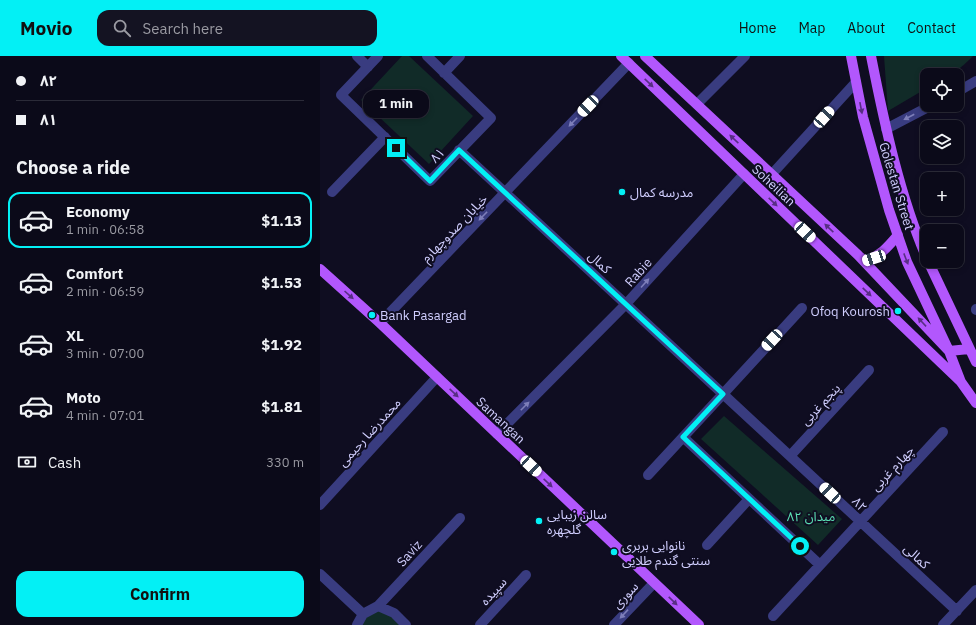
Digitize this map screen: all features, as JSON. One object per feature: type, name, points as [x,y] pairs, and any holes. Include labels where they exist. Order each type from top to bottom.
[{"type":"main road","name":"Soheilian","points":[[621,56],[632,60],[684,117],[961,382]]},
{"type":"main road","name":"Soheilian","points":[[645,56],[858,255],[949,350]]},
{"type":"main road","name":"Golestan Street","points":[[851,56],[863,117],[898,235],[923,298],[949,350],[961,382],[976,403]]},
{"type":"main road","name":"Golestan Street","points":[[871,56],[886,129],[907,204],[920,240]]},
{"type":"main road","points":[[684,117],[697,104]]},
{"type":"main road","points":[[744,174],[756,160]]},
{"type":"main road","points":[[759,188],[772,174]]},
{"type":"main road","points":[[858,255],[865,261],[874,258],[883,252],[898,235]]},
{"type":"main road","name":"Golestan Street","points":[[931,268],[976,362]]},
{"type":"main road","name":"Samangan","points":[[320,269],[380,323],[698,625]]},
{"type":"main road","points":[[949,350],[969,348]]},
{"type":"street","points":[[357,56],[368,67]]},
{"type":"street","name":"۸۱","points":[[378,56],[341,95],[430,181],[491,118],[426,56]]},
{"type":"street","points":[[444,73],[460,56]]},
{"type":"street","points":[[697,104],[745,56]]},
{"type":"street","name":"خیابان صدوچهارم","points":[[380,323],[632,60]]},
{"type":"street","points":[[772,174],[856,82]]},
{"type":"street","points":[[964,88],[975,82]]},
{"type":"street","points":[[886,129],[920,111]]},
{"type":"street","points":[[332,192],[384,137]]},
{"type":"street","name":"کمال","points":[[459,150],[723,394]]},
{"type":"street","name":"Rabie","points":[[497,434],[626,304],[744,174]]},
{"type":"street","points":[[648,475],[802,308]]},
{"type":"street","name":"پنجم غربی","points":[[790,456],[869,370]]},
{"type":"street","name":"محمدرضا رحیمی","points":[[320,505],[437,377]]},
{"type":"street","name":"۸۲","points":[[723,394],[860,521],[773,616]]},
{"type":"street","name":"چهارم غربی","points":[[860,521],[943,432]]},
{"type":"street","points":[[683,437],[820,565]]},
{"type":"street","points":[[707,545],[749,499]]},
{"type":"street","name":"Saviz","points":[[363,614],[378,606],[460,518]]},
{"type":"street","name":"کمالی","points":[[860,521],[957,611]]},
{"type":"street","points":[[320,574],[363,614],[357,625]]},
{"type":"street","name":"سپیده","points":[[480,625],[526,575]]},
{"type":"street","name":"سوری","points":[[614,625],[654,583]]},
{"type":"street","points":[[943,625],[976,590]]},
{"type":"street","points":[[378,606],[394,613],[406,625]]},
{"type":"green space","points":[[402,56],[409,56],[473,116],[429,164],[361,100]]},
{"type":"green space","points":[[884,56],[973,56],[960,68],[920,68],[920,92],[888,111]]},
{"type":"green space","name":"میدان ۸۲","points":[[724,416],[842,519],[818,545],[701,439]]},
{"type":"green space","points":[[378,606],[406,625],[357,625]]},
{"type":"place","name":"مدرسه کمال","points":[[622,192]]},
{"type":"place","name":"Ofoq Kourosh","points":[[898,311]]},
{"type":"place","name":"Bank Pasargad","points":[[372,315]]},
{"type":"place","name":"سالن زیبایی گلچهره","points":[[539,521]]},
{"type":"place","name":"نانوایی بربری سنتی گندم طلایی","points":[[614,552]]},
{"type":"route","points":[[396,148],[430,181],[459,150],[723,394],[683,437],[800,546]]}]
